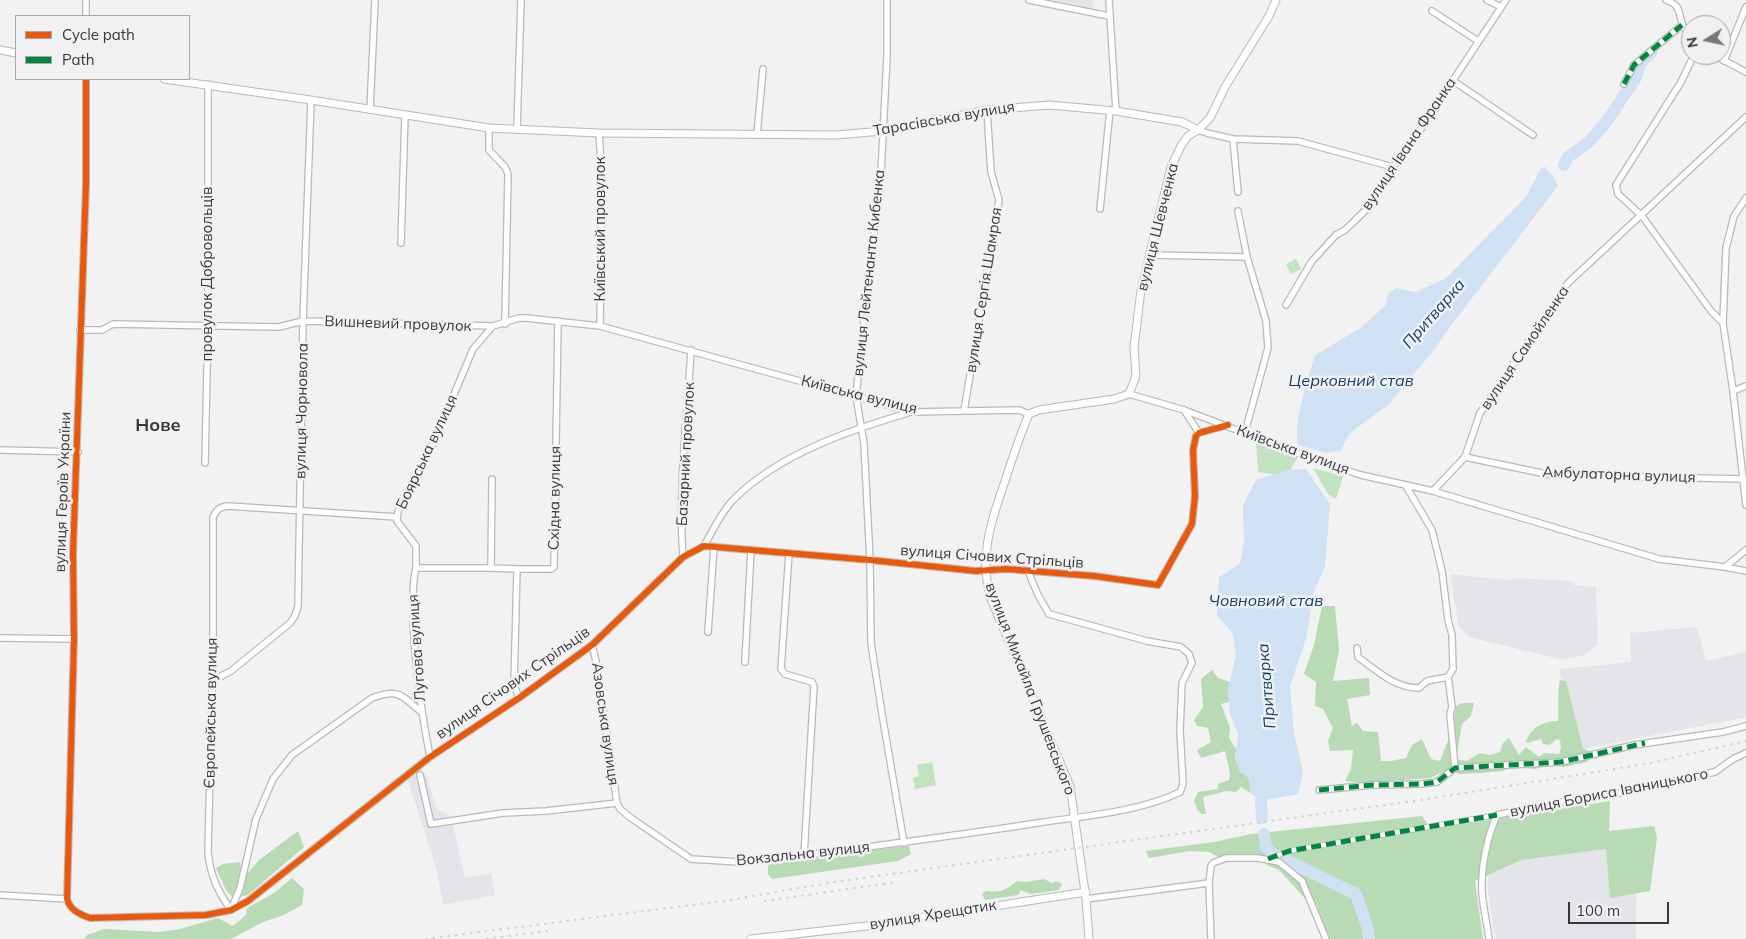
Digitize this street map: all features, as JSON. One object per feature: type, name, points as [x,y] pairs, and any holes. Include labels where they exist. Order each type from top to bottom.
[{"type":"street","points":[[86,0],[86,15]]},
{"type":"street","points":[[370,110],[375,0]]},
{"type":"street","points":[[517,130],[521,0]]},
{"type":"street","name":"вулиця Лейтенанта Кибенка","points":[[887,0],[880,193],[869,270],[856,396],[862,427],[870,560],[871,643],[904,843]]},
{"type":"street","points":[[1029,0],[1109,16]]},
{"type":"street","points":[[1100,209],[1113,110],[1108,0]]},
{"type":"street","name":"вулиця Шевченка","points":[[1129,394],[1136,376],[1134,347],[1141,290],[1171,167],[1180,146],[1188,136],[1198,130],[1210,118],[1225,87],[1269,16],[1276,0]]},
{"type":"street","points":[[1487,0],[1501,7]]},
{"type":"street","name":"вулиця Івана Франка","points":[[1286,305],[1312,261],[1336,235],[1345,230],[1371,206],[1393,167],[1413,141],[1506,0]]},
{"type":"street","points":[[1666,0],[1672,2],[1680,11],[1681,18]]},
{"type":"street","points":[[1731,44],[1746,7]]},
{"type":"street","points":[[1432,11],[1478,41]]},
{"type":"street","points":[[1624,84],[1634,65],[1644,54],[1681,26]]},
{"type":"street","points":[[0,50],[15,53]]},
{"type":"street","points":[[1731,64],[1746,72]]},
{"type":"street","points":[[1689,65],[1681,82],[1616,185],[1618,194],[1642,216],[1711,311],[1723,322]]},
{"type":"street","points":[[757,135],[763,69]]},
{"type":"street","name":"вулиця Героїв України","points":[[69,905],[67,899],[74,639],[73,553],[86,184],[86,80]]},
{"type":"street","name":"Тарасівська вулиця","points":[[173,80],[489,128],[599,133],[836,135],[883,131],[988,110],[1049,105],[1113,110],[1182,122],[1207,134],[1233,139],[1298,141],[1393,167]]},
{"type":"street","points":[[1452,80],[1533,135]]},
{"type":"street","name":"провулок Добровольців","points":[[205,463],[208,325],[208,84]]},
{"type":"street","name":"вулиця Чорновола","points":[[212,681],[231,671],[290,623],[295,616],[298,606],[303,321],[311,100]]},
{"type":"street","name":"вулиця Сергія Шамрая","points":[[964,411],[999,200],[991,172],[988,110]]},
{"type":"street","points":[[401,243],[404,115]]},
{"type":"street","name":"вулиця Самойленка","points":[[1433,491],[1465,457],[1480,413],[1568,283],[1746,117]]},
{"type":"street","points":[[489,128],[489,150],[505,167],[508,174],[505,324]]},
{"type":"street","name":"Київський провулок","points":[[599,133],[602,181],[600,326]]},
{"type":"street","points":[[1233,139],[1238,192]]},
{"type":"street","points":[[1746,198],[1734,216],[1726,248],[1723,322],[1746,505]]},
{"type":"street","points":[[1238,211],[1247,257],[1266,321],[1268,348],[1245,432]]},
{"type":"street","points":[[1150,255],[1247,257]]},
{"type":"street","name":"Вишневий провулок","points":[[80,330],[102,330],[113,324],[279,327],[303,321],[493,326],[505,324],[518,318],[558,321]]},
{"type":"street","name":"Київська вулиця","points":[[558,321],[600,326],[912,412],[1019,410],[1029,414],[1039,410],[1114,399],[1129,394],[1184,410],[1322,462],[1406,486],[1433,491],[1660,559],[1746,571]]},
{"type":"street","name":"Східна вулиця","points":[[517,569],[551,569],[554,567],[558,321]]},
{"type":"street","name":"Боярська вулиця","points":[[416,568],[416,546],[397,521],[397,517],[403,499],[429,454],[441,428],[473,350],[493,326]]},
{"type":"street","name":"Базарний провулок","points":[[683,557],[683,491],[691,350]]},
{"type":"street","points":[[1733,391],[1746,386]]},
{"type":"street","points":[[1184,410],[1200,433],[1228,426]]},
{"type":"street","points":[[704,546],[731,502],[772,469],[825,441],[862,427],[912,412]]},
{"type":"street","name":"вулиця Михайла Грушевського","points":[[1029,414],[1014,451],[993,514],[987,542],[987,585],[991,599],[1070,786],[1086,896],[1089,939]]},
{"type":"street","name":"вулиця Січових Стрільців","points":[[69,905],[79,914],[90,918],[206,915],[231,910],[248,901],[430,757],[519,698],[592,645],[683,557],[704,546],[986,571],[1028,571],[1094,576],[1158,584],[1192,524],[1195,496],[1193,450],[1196,436],[1200,433]]},
{"type":"street","points":[[0,450],[78,452]]},
{"type":"street","name":"Амбулаторна вулиця","points":[[1465,457],[1550,475],[1744,479]]},
{"type":"street","points":[[491,568],[492,479]]},
{"type":"street","points":[[1406,486],[1432,530],[1442,571],[1452,643],[1453,669],[1448,677],[1452,708],[1450,714],[1455,768]]},
{"type":"street","name":"Європейська вулиця","points":[[231,910],[221,896],[211,874],[209,861],[213,517],[216,511],[228,506],[300,510]]},
{"type":"street","points":[[300,510],[397,517]]},
{"type":"street","points":[[708,632],[714,547]]},
{"type":"street","points":[[745,662],[751,550]]},
{"type":"street","points":[[1725,567],[1746,550]]},
{"type":"street","points":[[789,553],[781,668],[785,674],[812,682],[814,686],[804,855]]},
{"type":"street","points":[[416,568],[517,569],[514,685],[519,698]]},
{"type":"street","name":"Лугова вулиця","points":[[416,568],[414,578],[414,635],[417,682],[430,757]]},
{"type":"street","name":"Вокзальна вулиця","points":[[616,803],[620,810],[691,858],[740,862],[904,843],[1121,810],[1170,797],[1180,792],[1183,784],[1180,730],[1182,683],[1192,663],[1189,654],[1181,647],[1147,641],[1049,614],[1038,595],[1028,571]]},
{"type":"street","points":[[0,638],[74,639]]},
{"type":"street","name":"Азовська вулиця","points":[[592,645],[596,661],[616,803]]},
{"type":"street","points":[[1357,648],[1358,657],[1384,677],[1408,688],[1419,688],[1427,681],[1448,677]]},
{"type":"street","points":[[231,910],[244,874],[256,819],[273,779],[282,765],[292,755],[372,698],[384,694],[397,693],[422,713]]},
{"type":"street","points":[[1319,790],[1437,782],[1455,768],[1561,762],[1634,745],[1723,732],[1746,726]]},
{"type":"street","name":"вулиця Бориса Іваницького","points":[[1497,814],[1621,793],[1715,772],[1733,759],[1746,754]]},
{"type":"street","points":[[420,775],[432,824],[503,813],[546,811],[616,803]]},
{"type":"street","points":[[1211,939],[1209,883],[1213,862],[1226,858],[1270,858],[1283,853],[1497,814],[1490,837],[1483,873],[1482,894],[1489,939]]},
{"type":"street","points":[[1270,858],[1279,862],[1302,881],[1326,939]]},
{"type":"street","points":[[1086,896],[1209,883]]},
{"type":"street","points":[[0,895],[67,899]]},
{"type":"street","name":"вулиця Хрещатик","points":[[751,939],[866,926],[1086,896]]},
{"type":"shaded area","points":[[1052,0],[1094,0],[1092,9]]},
{"type":"shaded area","points":[[1450,574],[1508,580],[1515,578],[1571,581],[1574,585],[1596,587],[1598,644],[1583,656],[1559,659],[1469,637],[1459,627]]},
{"type":"shaded area","points":[[1697,627],[1706,661],[1746,652],[1746,717],[1583,749],[1566,681],[1561,678],[1560,669],[1631,662],[1630,633]]},
{"type":"shaded area","points":[[420,767],[428,779],[436,808],[451,817],[465,878],[491,873],[495,895],[443,905],[437,871],[407,778]]},
{"type":"shaded area","points":[[1637,845],[1636,939],[1495,939],[1487,883],[1492,859]]},
{"type":"green space","points":[[1296,259],[1301,269],[1291,274],[1286,264]]},
{"type":"green space","points":[[1256,441],[1298,457],[1287,476],[1258,472]]},
{"type":"green space","points":[[1313,468],[1343,476],[1336,499],[1328,494]]},
{"type":"green space","points":[[1322,606],[1335,606],[1339,650],[1333,681],[1369,678],[1370,695],[1347,699],[1352,726],[1357,723],[1363,731],[1378,732],[1381,761],[1406,758],[1412,745],[1422,739],[1431,759],[1440,761],[1451,733],[1456,707],[1465,703],[1474,703],[1471,716],[1462,724],[1456,759],[1467,761],[1480,753],[1490,755],[1500,752],[1503,743],[1509,738],[1519,755],[1526,747],[1539,757],[1544,753],[1559,754],[1561,748],[1560,740],[1557,739],[1549,745],[1543,744],[1541,739],[1527,743],[1526,741],[1531,732],[1539,726],[1548,722],[1558,721],[1560,680],[1566,681],[1583,748],[1590,752],[1587,762],[1563,767],[1555,764],[1535,769],[1513,767],[1502,771],[1483,773],[1459,774],[1449,769],[1430,778],[1361,783],[1345,781],[1351,769],[1353,750],[1330,751],[1328,741],[1333,728],[1323,709],[1315,706],[1316,682],[1304,674],[1314,645]]},
{"type":"green space","points":[[1212,670],[1218,678],[1230,682],[1228,690],[1229,702],[1221,704],[1230,728],[1229,738],[1236,749],[1235,759],[1241,772],[1249,778],[1251,793],[1241,787],[1236,792],[1226,791],[1203,797],[1206,814],[1202,814],[1198,811],[1194,801],[1198,792],[1218,789],[1218,784],[1229,780],[1230,773],[1225,751],[1201,758],[1197,750],[1211,742],[1208,728],[1197,726],[1194,720],[1203,707],[1201,679]]},
{"type":"green space","points":[[932,762],[936,785],[915,789],[913,778],[919,776],[917,765]]},
{"type":"green space","points":[[1610,801],[1609,831],[1654,826],[1657,838],[1650,891],[1610,898],[1606,849],[1521,860],[1475,881],[1483,939],[1327,939],[1317,905],[1311,905],[1279,870],[1267,865],[1263,855],[1218,857],[1209,852],[1190,851],[1149,858],[1146,851],[1214,842],[1251,834],[1422,816],[1431,829]]},
{"type":"green space","points":[[298,831],[304,847],[248,895],[233,898],[226,890],[216,868],[223,864],[240,862],[241,870],[248,873],[259,860]]},
{"type":"green space","points":[[909,846],[911,854],[898,861],[772,879],[768,874],[768,862]]},
{"type":"green space","points":[[292,878],[304,889],[302,905],[284,915],[263,922],[231,939],[84,939],[87,935],[104,929],[159,932],[180,929],[218,918],[233,926],[246,915],[247,908],[274,893]]},
{"type":"green space","points":[[1044,879],[1052,883],[1057,881],[1062,884],[1059,890],[1031,894],[1021,890],[1018,895],[985,900],[982,894],[986,891],[995,892],[1003,890],[1017,881],[1026,882]]},
{"type":"water","name":"Церковний став","points":[[1548,167],[1546,169],[1554,177],[1558,186],[1434,350],[1388,405],[1350,433],[1340,451],[1326,453],[1298,445],[1299,413],[1315,355],[1359,329],[1386,305],[1388,294],[1397,288],[1415,292],[1445,279],[1526,197],[1541,168]]},
{"type":"water","name":"Човновий став","points":[[1306,469],[1330,504],[1325,567],[1314,591],[1306,639],[1290,686],[1294,733],[1303,772],[1298,794],[1261,801],[1251,793],[1249,778],[1240,772],[1235,759],[1238,734],[1230,715],[1228,690],[1236,655],[1233,634],[1217,615],[1219,577],[1240,564],[1244,543],[1243,505],[1256,480],[1287,470]]},
{"type":"waterway","name":"Притварка","points":[[1564,165],[1568,157],[1590,141],[1607,121],[1637,76],[1640,63],[1651,53]]},
{"type":"waterway","name":"Притварка","points":[[1262,818],[1261,801],[1265,787]]},
{"type":"waterway","name":"Притварка","points":[[1264,834],[1266,847],[1271,853],[1356,894],[1368,929],[1369,939]]},
{"type":"railway","points":[[425,939],[724,901],[834,882],[1421,800],[1651,763],[1746,741]]},
{"type":"railway","points":[[764,901],[897,882]]},
{"type":"railway","points":[[486,939],[548,931]]},
{"type":"marked path","points":[[1624,84],[1634,65],[1681,26]]},
{"type":"marked path","points":[[1319,790],[1437,782],[1455,768],[1561,762],[1645,743]]},
{"type":"marked path","points":[[1268,859],[1289,851],[1497,815]]},
{"type":"cycle path","points":[[86,80],[86,184],[73,553],[74,639],[67,899],[70,906],[76,911],[90,918],[206,915],[231,910],[248,901],[430,757],[519,698],[592,645],[683,557],[704,546],[976,571],[1006,569],[1094,576],[1158,585],[1192,524],[1195,496],[1193,450],[1196,436],[1199,433],[1228,425]]},
{"type":"district","name":"Нове","points":[[158,426]]}]
